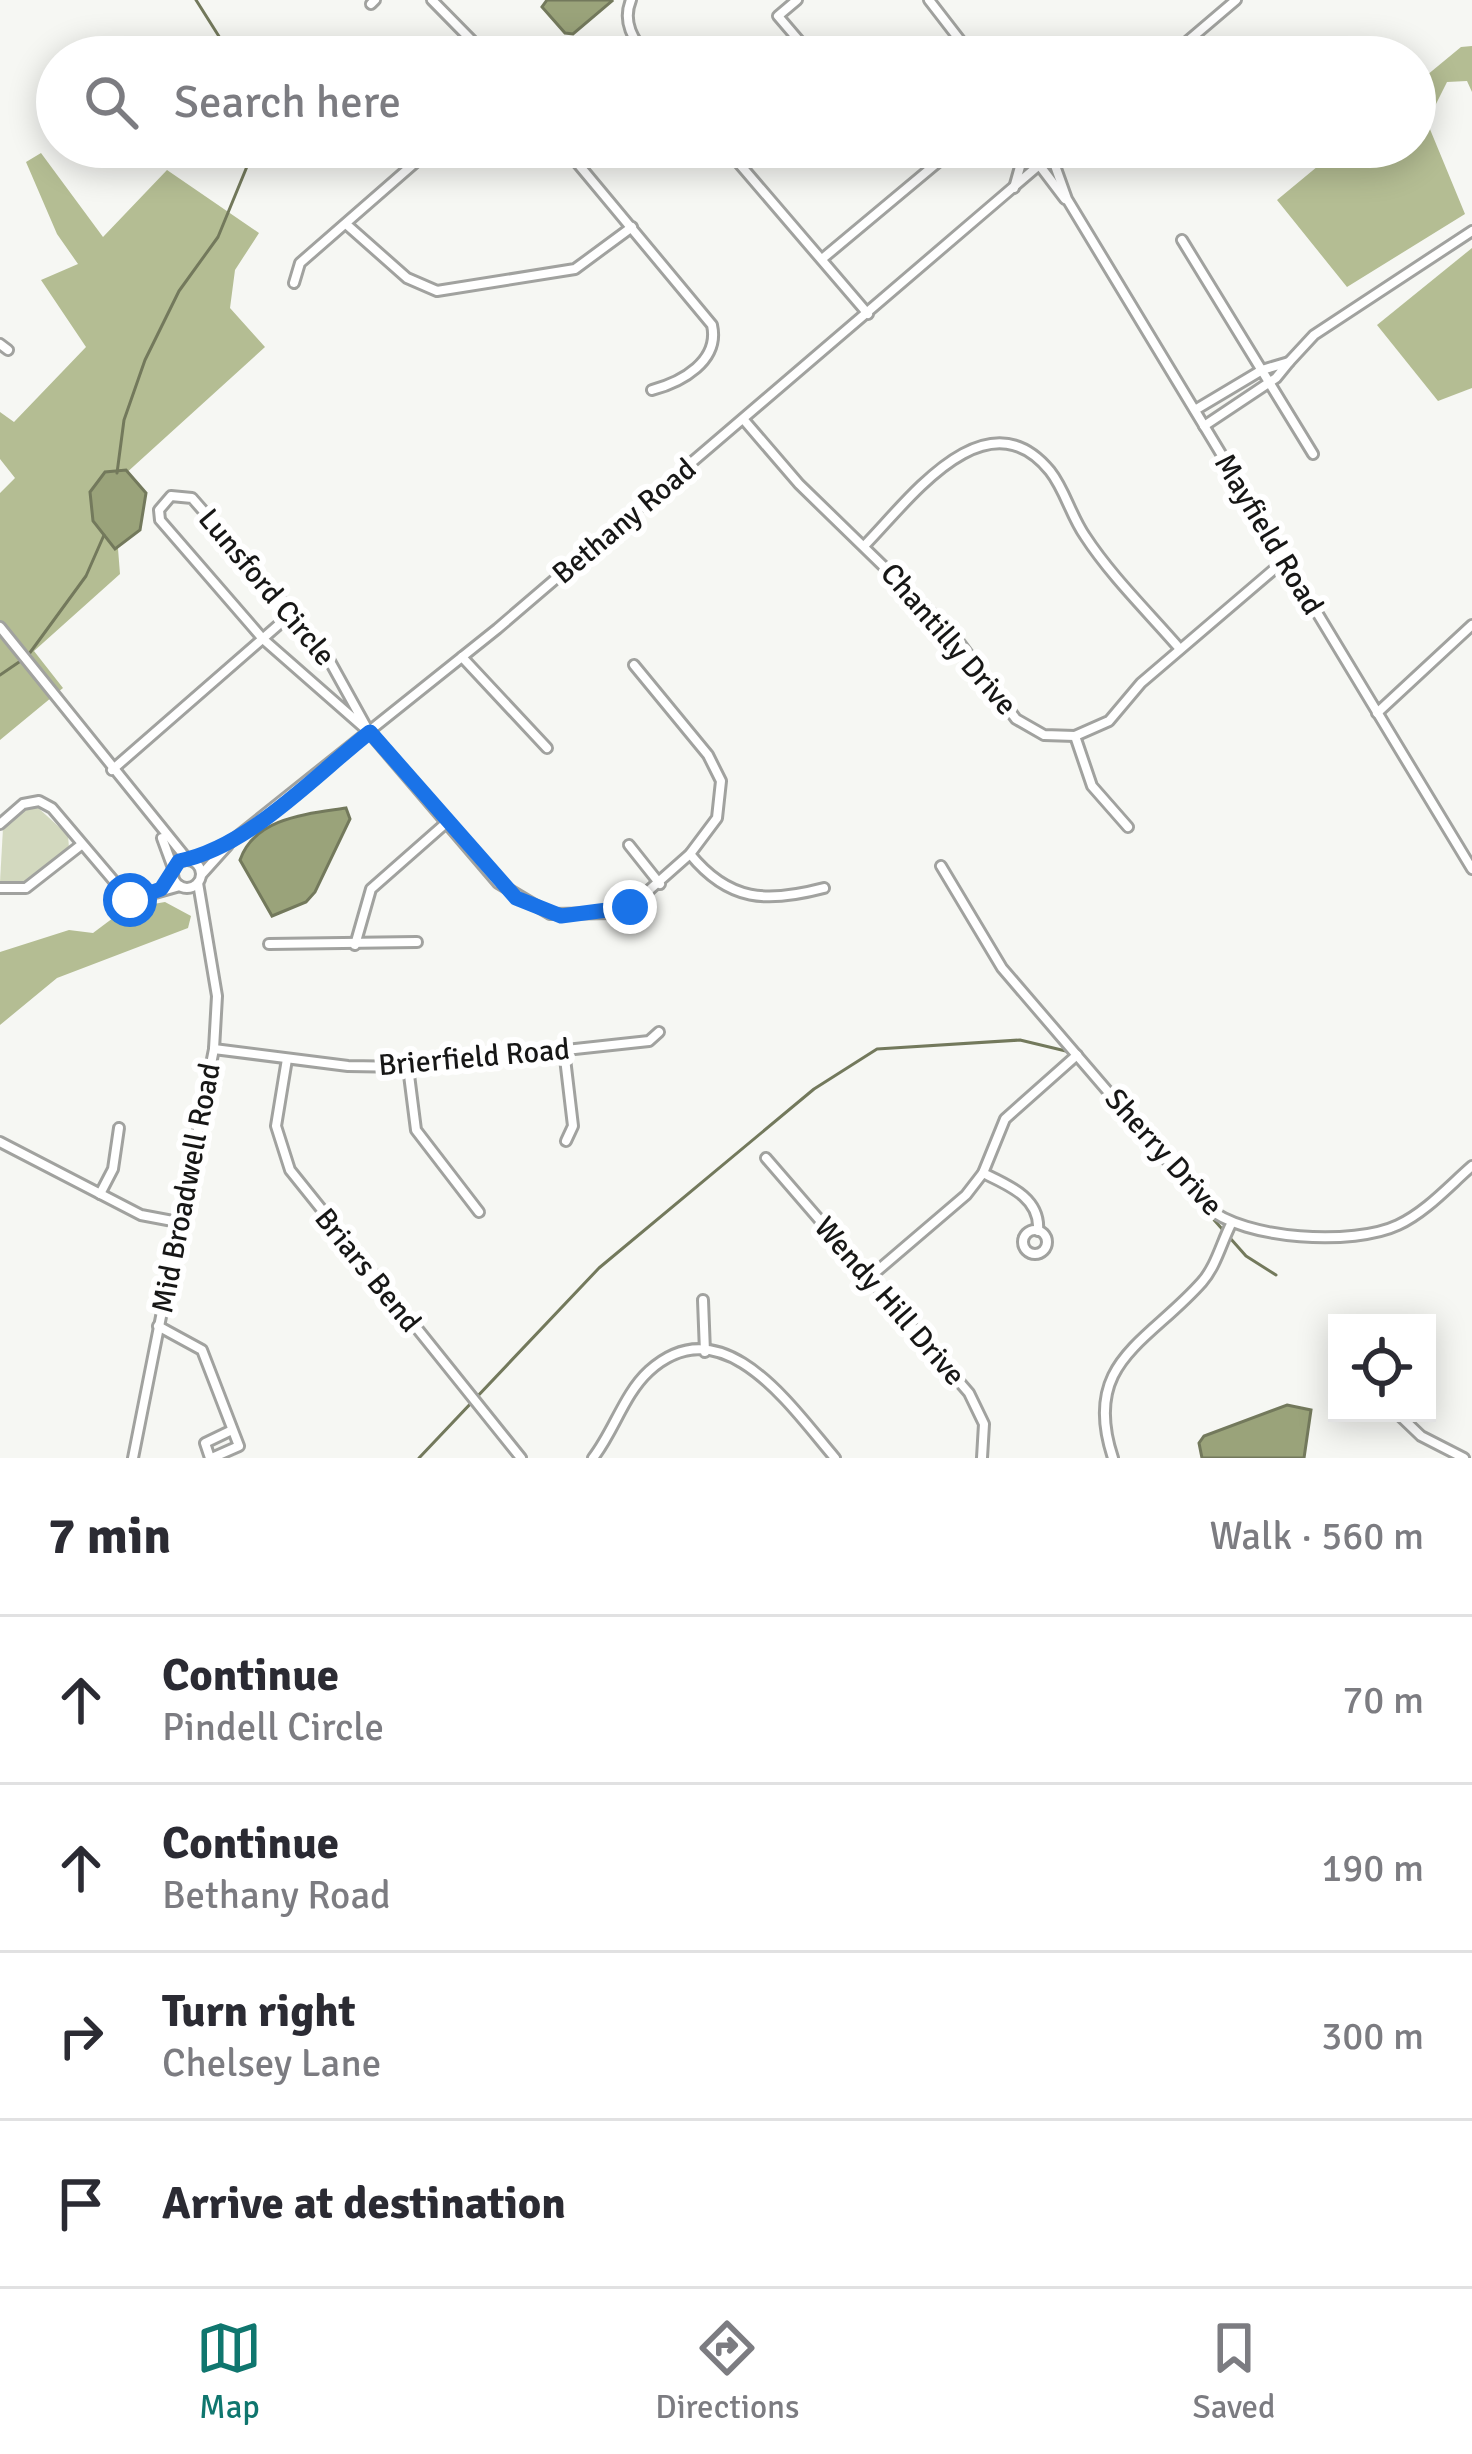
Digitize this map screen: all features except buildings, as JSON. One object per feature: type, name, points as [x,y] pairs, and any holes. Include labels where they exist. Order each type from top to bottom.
[{"type":"street","points":[[431,0],[467,36]]},
{"type":"street","points":[[632,0],[626,12],[632,36]]},
{"type":"street","points":[[796,36],[778,16],[797,0]]},
{"type":"street","points":[[929,0],[957,36]]},
{"type":"street","points":[[1194,36],[1236,0]]},
{"type":"street","points":[[294,283],[300,263],[409,168]]},
{"type":"street","points":[[582,168],[682,283],[714,336],[705,360],[676,384],[652,390]]},
{"type":"street","points":[[743,168],[868,314]]},
{"type":"street","points":[[822,259],[931,168]]},
{"type":"street","points":[[1020,168],[1018,186],[1042,182],[1055,188]]},
{"type":"street","name":"Bethany Road","points":[[199,879],[228,844],[462,657],[1037,168]]},
{"type":"street","name":"Mayfield Road","points":[[1040,168],[1067,199],[1472,869]]},
{"type":"street","name":"Mayfield Road","points":[[1061,168],[1067,199]]},
{"type":"street","points":[[346,224],[407,278],[437,291],[575,269],[632,227]]},
{"type":"street","points":[[1204,426],[1269,382],[1315,334],[1472,231]]},
{"type":"street","points":[[1181,241],[1312,454]]},
{"type":"street","points":[[1194,410],[1262,370],[1289,362]]},
{"type":"street","name":"Chantilly Drive","points":[[744,420],[800,484],[953,634],[1016,719],[1044,735],[1075,736]]},
{"type":"street","points":[[866,544],[955,455],[985,444],[1016,448],[1048,470],[1089,543],[1180,649]]},
{"type":"street","name":"Lunsford Circle","points":[[171,496],[192,498],[291,614],[339,672],[370,732],[263,639],[160,520],[159,510],[171,496]]},
{"type":"street","points":[[1128,827],[1092,786],[1075,736],[1108,721],[1180,649],[1285,560]]},
{"type":"street","points":[[112,770],[291,614]]},
{"type":"street","points":[[1377,713],[1472,626]]},
{"type":"street","points":[[0,627],[160,831],[190,860],[199,879],[130,900],[52,808],[39,801],[23,804],[0,824]]},
{"type":"street","points":[[462,657],[547,748]]},
{"type":"street","points":[[370,732],[498,883],[550,914],[616,913],[660,884],[690,854],[717,818],[722,781],[708,755],[634,665]]},
{"type":"street","points":[[356,945],[371,889],[446,824]]},
{"type":"street","points":[[160,831],[173,872]]},
{"type":"street","name":"Bethany Road","points":[[161,889],[190,860],[228,844]]},
{"type":"street","points":[[0,888],[26,888],[81,845]]},
{"type":"street","points":[[629,845],[660,884]]},
{"type":"street","points":[[690,854],[712,879],[741,895],[780,899],[824,888]]},
{"type":"street","name":"Sherry Drive","points":[[941,866],[991,953],[1207,1207],[1231,1224],[1254,1231],[1375,1234],[1411,1218],[1472,1166]]},
{"type":"street","name":"Mid Broadwell Road","points":[[173,872],[203,917]]},
{"type":"street","name":"Mid Broadwell Road","points":[[133,1458],[214,1048],[217,996],[199,879]]},
{"type":"street","points":[[269,944],[417,942]]},
{"type":"street","name":"Brierfield Road","points":[[214,1048],[287,1059],[408,1067],[649,1041],[659,1032]]},
{"type":"street","points":[[564,1050],[573,1126],[566,1141]]},
{"type":"street","points":[[870,1277],[966,1195],[983,1173],[1005,1119],[1077,1055]]},
{"type":"street","name":"Briars Bend","points":[[287,1059],[276,1126],[290,1170],[521,1458]]},
{"type":"street","points":[[408,1067],[416,1130],[479,1211]]},
{"type":"street","points":[[100,1195],[113,1169],[119,1128]]},
{"type":"street","points":[[0,1142],[141,1215],[178,1222]]},
{"type":"street","name":"Wendy Hill Drive","points":[[766,1158],[976,1403],[984,1424],[982,1458]]},
{"type":"street","points":[[983,1173],[1022,1194],[1039,1220],[1038,1231]]},
{"type":"street","points":[[1113,1458],[1103,1423],[1112,1376],[1131,1347],[1205,1278],[1231,1224]]},
{"type":"street","points":[[703,1300],[705,1352]]},
{"type":"street","points":[[158,1326],[202,1350],[232,1430],[238,1446],[211,1458],[205,1443],[232,1430]]},
{"type":"street","points":[[593,1458],[614,1430],[628,1396],[649,1372],[670,1356],[705,1352],[723,1353],[753,1368],[835,1458]]},
{"type":"street","points":[[1406,1422],[1421,1436],[1464,1458]]},
{"type":"shaded area","points":[[547,0],[612,1],[573,34],[565,33],[542,7]]},
{"type":"shaded area","points":[[1472,46],[1472,92],[1467,81],[1447,82],[1436,104],[1436,68],[1461,47]]},
{"type":"shaded area","points":[[1436,144],[1465,214],[1347,287],[1277,200],[1316,168],[1436,168]]},
{"type":"shaded area","points":[[36,156],[36,168],[52,168],[103,237],[167,170],[259,233],[235,270],[230,308],[265,347],[113,485],[120,574],[34,651],[63,688],[0,740],[0,493],[15,478],[0,459],[0,412],[14,422],[86,347],[41,280],[78,264],[57,234],[26,162]]},
{"type":"shaded area","points":[[1472,248],[1472,388],[1438,401],[1377,325]]},
{"type":"shaded area","points":[[126,470],[146,493],[140,530],[115,549],[93,521],[90,492],[105,472]]},
{"type":"shaded area","points":[[36,806],[68,835],[69,848],[27,882],[7,886],[0,882],[3,828],[22,809]]},
{"type":"shaded area","points":[[346,808],[350,819],[315,892],[306,902],[272,916],[240,860],[247,846],[284,820]]},
{"type":"shaded area","points":[[165,902],[191,916],[188,928],[57,978],[0,1025],[0,952],[69,930],[93,933],[125,909]]},
{"type":"shaded area","points":[[1287,1405],[1311,1410],[1304,1458],[1202,1458],[1199,1443],[1204,1436]]},
{"type":"waterway","points":[[196,0],[219,36]]},
{"type":"waterway","points":[[117,473],[124,420],[145,360],[179,291],[218,237],[246,168]]},
{"type":"waterway","points":[[29,654],[86,576],[104,535]]},
{"type":"waterway","points":[[0,675],[22,660]]},
{"type":"waterway","points":[[419,1458],[599,1268],[814,1089],[877,1049],[1020,1040],[1070,1052]]},
{"type":"waterway","points":[[1092,1068],[1153,1138]]},
{"type":"waterway","points":[[1184,1186],[1246,1256],[1276,1275]]},
{"type":"route","points":[[130,900],[161,889],[179,861],[199,860],[228,844],[370,732],[490,874],[516,898],[561,916],[616,913],[630,907]]}]
